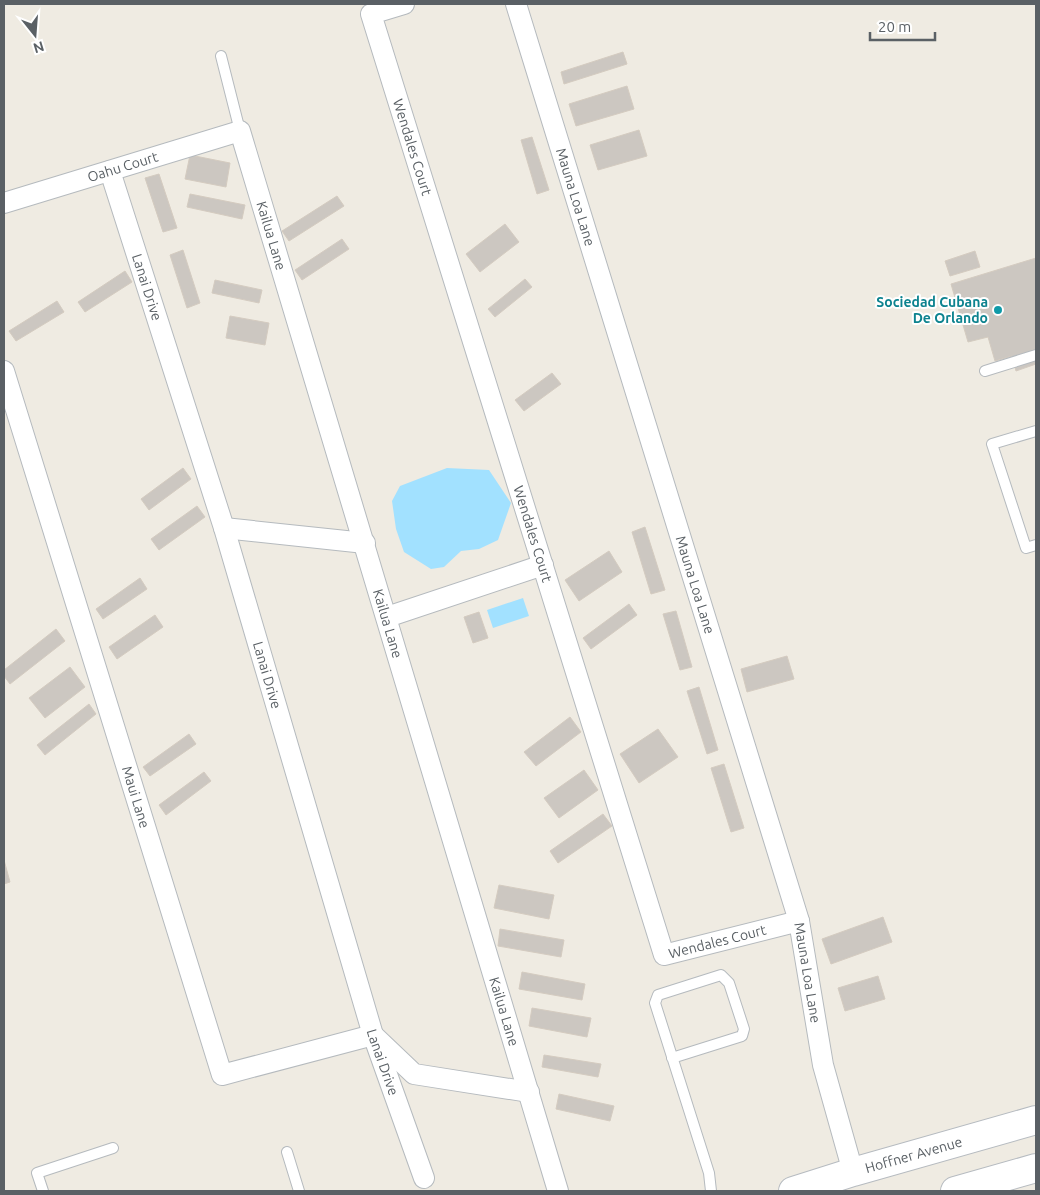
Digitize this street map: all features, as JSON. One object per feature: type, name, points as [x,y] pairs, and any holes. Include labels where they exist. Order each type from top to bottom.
[{"type":"main road","name":"Hoffner Avenue","points":[[793,1191],[856,1181],[1036,1120]]},
{"type":"main road","points":[[856,1181],[862,1188],[1013,1142],[1036,1127]]},
{"type":"main road","points":[[955,1191],[1036,1168]]},
{"type":"street","name":"Wendales Court","points":[[404,4],[371,14],[664,955],[799,921]]},
{"type":"street","name":"Mauna Loa Lane","points":[[516,4],[799,921],[823,1065],[856,1181]]},
{"type":"street","name":"Oahu Court","points":[[4,202],[240,131]]},
{"type":"street","name":"Kailua Lane","points":[[240,131],[365,542],[558,1191]]},
{"type":"street","name":"Lanai Drive","points":[[110,171],[224,528],[373,1035],[424,1178]]},
{"type":"street","name":"Maui Lane","points":[[4,371],[222,1075],[373,1035]]},
{"type":"street","points":[[224,528],[365,542]]},
{"type":"street","points":[[387,617],[543,565]]},
{"type":"street","points":[[373,1035],[414,1074],[529,1092]]},
{"type":"lane","name":"Kailua Lane","points":[[221,56],[240,131]]},
{"type":"lane","points":[[985,371],[1036,355]]},
{"type":"lane","points":[[1036,431],[992,444],[1026,548],[1036,545]]},
{"type":"lane","points":[[672,1058],[742,1036],[744,1029],[732,992],[728,983],[720,975],[658,995],[656,1004],[672,1058],[709,1173],[711,1191]]},
{"type":"lane","points":[[43,1191],[36,1173],[113,1148]]},
{"type":"lane","points":[[287,1152],[299,1191]]},
{"type":"water","points":[[447,468],[489,470],[511,503],[498,540],[479,549],[461,551],[444,567],[431,569],[404,552],[396,529],[392,501],[400,486]]},
{"type":"water","points":[[523,598],[529,616],[493,628],[487,610]]},
{"type":"building","points":[[623,52],[627,64],[564,84],[561,72]]},
{"type":"building","points":[[627,86],[634,109],[576,126],[569,104]]},
{"type":"building","points":[[639,130],[647,156],[598,170],[590,145]]},
{"type":"building","points":[[532,137],[549,190],[537,194],[521,140]]},
{"type":"building","points":[[190,155],[230,163],[226,187],[185,179]]},
{"type":"building","points":[[159,174],[177,228],[163,232],[145,178]]},
{"type":"building","points":[[190,194],[245,205],[242,219],[187,207]]},
{"type":"building","points":[[337,196],[344,206],[289,241],[282,231]]},
{"type":"building","points":[[505,224],[519,242],[480,272],[466,254]]},
{"type":"building","points":[[342,239],[349,249],[302,280],[295,270]]},
{"type":"building","points":[[183,250],[200,303],[187,308],[170,255]]},
{"type":"building","points":[[975,251],[980,267],[950,276],[945,261]]},
{"type":"building","name":"Sociedad Cubana De Orlando","points":[[1036,258],[1036,349],[1032,350],[1036,364],[1016,371],[1012,356],[995,361],[988,337],[968,342],[951,284]]},
{"type":"building","points":[[125,271],[132,282],[85,312],[78,302]]},
{"type":"building","points":[[525,279],[532,287],[495,317],[488,309]]},
{"type":"building","points":[[215,280],[262,290],[259,303],[212,293]]},
{"type":"building","points":[[57,301],[64,312],[16,341],[9,331]]},
{"type":"building","points":[[230,316],[269,323],[265,345],[226,338]]},
{"type":"building","points":[[552,373],[561,384],[524,411],[515,400]]},
{"type":"building","points":[[183,468],[191,479],[149,510],[141,499]]},
{"type":"building","points":[[197,506],[205,517],[159,550],[151,539]]},
{"type":"building","points":[[645,527],[665,590],[651,594],[632,532]]},
{"type":"building","points":[[609,551],[622,572],[579,601],[565,580]]},
{"type":"building","points":[[140,578],[147,589],[103,619],[96,609]]},
{"type":"building","points":[[629,604],[637,615],[591,649],[583,638]]},
{"type":"building","points":[[676,611],[692,667],[680,670],[663,614]]},
{"type":"building","points":[[479,612],[488,638],[473,643],[464,617]]},
{"type":"building","points":[[155,615],[163,627],[117,659],[109,647]]},
{"type":"building","points":[[56,629],[65,641],[10,684],[4,676],[4,670]]},
{"type":"building","points":[[787,656],[794,679],[747,692],[741,669]]},
{"type":"building","points":[[70,667],[85,687],[45,718],[29,698]]},
{"type":"building","points":[[699,687],[718,750],[707,754],[687,691]]},
{"type":"building","points":[[89,704],[96,714],[45,755],[37,745]]},
{"type":"building","points":[[570,717],[581,732],[536,766],[524,752]]},
{"type":"building","points":[[658,729],[678,757],[639,783],[620,754]]},
{"type":"building","points":[[189,734],[196,744],[150,776],[143,767]]},
{"type":"building","points":[[724,764],[744,828],[731,832],[711,768]]},
{"type":"building","points":[[584,770],[598,790],[559,818],[544,798]]},
{"type":"building","points":[[204,772],[211,781],[166,815],[159,805]]},
{"type":"building","points":[[603,814],[612,826],[558,863],[550,851]]},
{"type":"building","points":[[4,860],[10,882],[4,884]]},
{"type":"building","points":[[499,885],[554,895],[549,919],[494,908]]},
{"type":"building","points":[[883,917],[892,942],[831,964],[822,939]]},
{"type":"building","points":[[500,929],[564,940],[561,957],[498,946]]},
{"type":"building","points":[[522,972],[585,984],[582,1000],[519,989]]},
{"type":"building","points":[[878,976],[885,999],[845,1011],[838,988]]},
{"type":"building","points":[[532,1008],[591,1018],[587,1037],[529,1026]]},
{"type":"building","points":[[544,1055],[601,1064],[598,1077],[542,1067]]},
{"type":"building","points":[[559,1094],[614,1106],[610,1121],[556,1109]]},
{"type":"place","name":"Sociedad Cubana De Orlando","points":[[998,310]]}]
